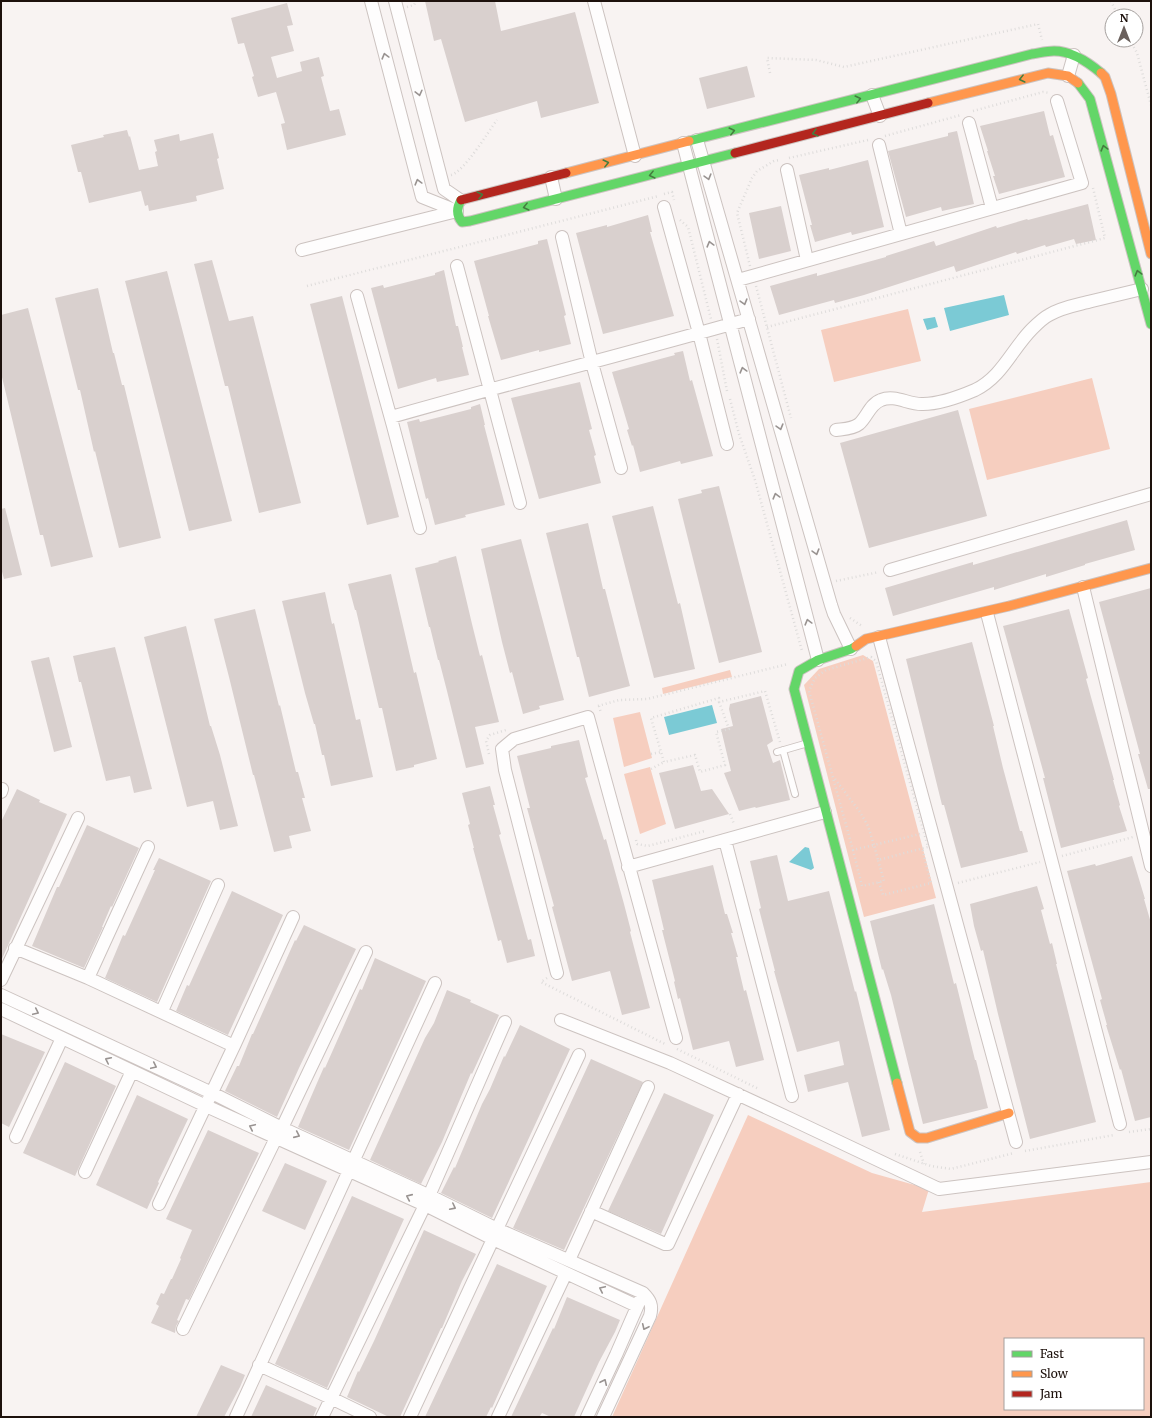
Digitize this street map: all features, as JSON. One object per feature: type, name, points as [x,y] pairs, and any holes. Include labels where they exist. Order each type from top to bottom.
[{"type":"street","points":[[371,1],[422,197],[458,206]]},
{"type":"street","points":[[395,1],[440,177],[444,189],[458,206],[458,218],[462,222],[704,162],[1048,73],[1068,76],[1080,84],[1090,99],[1151,324]]},
{"type":"street","points":[[594,1],[635,156]]},
{"type":"street","points":[[302,250],[458,206],[551,177],[1032,54],[1055,51],[1074,55],[1091,64],[1105,78],[1111,94],[1151,254]]},
{"type":"street","points":[[1068,76],[1074,55]]},
{"type":"street","points":[[872,95],[880,116]]},
{"type":"street","points":[[738,280],[1082,183],[1056,97]]},
{"type":"street","points":[[969,123],[992,208]]},
{"type":"street","points":[[698,140],[831,605],[851,649]]},
{"type":"street","points":[[876,140],[901,234]]},
{"type":"street","points":[[683,143],[818,660]]},
{"type":"street","points":[[787,170],[807,260]]},
{"type":"street","points":[[1111,176],[1130,171]]},
{"type":"street","points":[[551,177],[556,199]]},
{"type":"street","points":[[664,207],[699,333],[727,444]]},
{"type":"street","points":[[562,237],[592,363],[620,468]]},
{"type":"street","points":[[457,266],[520,503]]},
{"type":"street","points":[[836,430],[850,428],[858,424],[874,403],[882,399],[896,399],[922,404],[935,403],[975,390],[991,381],[1032,329],[1048,316],[1063,308],[1142,289]]},
{"type":"street","points":[[356,296],[391,417],[420,528]]},
{"type":"street","points":[[391,417],[749,319]]},
{"type":"street","points":[[890,570],[1151,494]]},
{"type":"street","points":[[1009,1113],[927,1138],[918,1138],[910,1132],[794,689],[799,671],[818,660],[851,649],[866,640],[987,613],[1151,568]]},
{"type":"street","points":[[1083,587],[1151,866]]},
{"type":"street","points":[[987,613],[1121,1130]]},
{"type":"street","points":[[879,637],[1016,1142]]},
{"type":"street","points":[[557,973],[505,770],[502,749],[514,739],[588,717],[628,867],[672,1043]]},
{"type":"street","points":[[628,867],[825,812]]},
{"type":"street","points":[[1,980],[78,818]]},
{"type":"street","points":[[725,840],[792,1096]]},
{"type":"street","points":[[88,978],[148,847]]},
{"type":"street","points":[[162,1011],[218,885]]},
{"type":"street","points":[[159,1204],[293,917]]},
{"type":"street","points":[[15,948],[162,1011],[234,1046]]},
{"type":"street","points":[[183,1329],[366,952]]},
{"type":"street","points":[[236,1417],[435,983]]},
{"type":"street","points":[[1,995],[212,1093],[279,1133]]},
{"type":"street","points":[[1,1009],[206,1106],[279,1133],[427,1200],[495,1234],[566,1273],[637,1306]]},
{"type":"street","points":[[561,1020],[670,1063],[939,1189],[1151,1162]]},
{"type":"street","points":[[322,1417],[427,1200],[505,1022]]},
{"type":"street","points":[[16,1137],[62,1038]]},
{"type":"street","points":[[410,1417],[579,1055]]},
{"type":"street","points":[[85,1172],[132,1071]]},
{"type":"street","points":[[569,1260],[648,1087]]},
{"type":"street","points":[[591,1211],[668,1244],[738,1094]]},
{"type":"street","points":[[495,1234],[569,1260],[643,1293],[649,1299],[652,1305],[650,1316],[603,1417]]},
{"type":"street","points":[[498,1417],[566,1273]]},
{"type":"street","points":[[587,1417],[643,1293]]},
{"type":"street","points":[[259,1365],[370,1417]]},
{"type":"lane","points":[[795,794],[780,751],[808,743]]},
{"type":"path","points":[[770,73],[767,58],[816,60],[844,67],[1038,24],[1046,52]]},
{"type":"path","points":[[1134,48],[1151,105]]},
{"type":"path","points":[[791,419],[737,213],[752,178],[757,171],[774,161],[876,140],[1043,92],[1056,97]]},
{"type":"path","points":[[440,177],[454,174],[467,163],[497,120]]},
{"type":"path","points":[[767,327],[1105,238],[1092,186]]},
{"type":"path","points":[[838,588],[836,581],[890,570]]},
{"type":"path","points":[[845,615],[863,626]]},
{"type":"path","points":[[833,777],[860,812],[868,826],[884,881],[862,886],[809,690],[815,678],[826,670],[871,657],[876,661],[928,847],[878,860]]},
{"type":"path","points":[[601,713],[599,706],[619,700],[647,699],[794,662]]},
{"type":"path","points":[[719,702],[765,691],[780,751]]},
{"type":"path","points":[[651,769],[664,762],[695,755],[700,772],[725,766],[716,732],[729,729],[719,702],[719,698],[651,718],[664,762]]},
{"type":"path","points":[[651,754],[661,752]]},
{"type":"path","points":[[730,814],[734,824]]},
{"type":"path","points":[[729,826],[741,822]]},
{"type":"path","points":[[635,837],[637,844],[648,846],[708,831]]},
{"type":"path","points":[[853,850],[924,833]]},
{"type":"path","points":[[880,882],[883,895],[931,883],[922,848]]},
{"type":"path","points":[[557,973],[541,982],[672,1043],[760,1090]]},
{"type":"path","points":[[892,1152],[931,1166],[951,1169],[1030,1149],[1121,1130],[1151,1129]]},
{"type":"shaded area","points":[[908,309],[921,361],[834,382],[821,330]]},
{"type":"shaded area","points":[[1092,378],[1110,449],[987,480],[969,409]]},
{"type":"shaded area","points":[[863,655],[873,661],[936,898],[864,917],[804,685],[819,669]]},
{"type":"shaded area","points":[[730,670],[732,677],[663,694],[662,688]]},
{"type":"shaded area","points":[[640,712],[652,758],[624,767],[613,718]]},
{"type":"shaded area","points":[[650,767],[666,824],[640,834],[624,774]]},
{"type":"shaded area","points":[[748,1115],[872,1173],[929,1189],[922,1212],[1151,1182],[1151,1417],[612,1417]]},
{"type":"water","points":[[1004,295],[1009,315],[950,331],[944,308]]},
{"type":"water","points":[[935,317],[938,327],[927,330],[923,319]]},
{"type":"water","points":[[712,705],[717,723],[669,735],[664,717]]},
{"type":"water","points":[[805,847],[809,848],[814,868],[811,870],[789,862]]},
{"type":"building","points":[[425,1],[495,1],[501,31],[575,12],[599,103],[541,118],[537,101],[465,122],[441,39],[434,41]]},
{"type":"building","points":[[287,3],[293,25],[287,26],[294,51],[271,57],[277,78],[302,71],[300,62],[319,57],[324,76],[321,77],[330,111],[339,109],[346,135],[287,150],[281,124],[285,123],[276,92],[258,97],[252,77],[254,76],[244,43],[238,44],[231,18]]},
{"type":"building","points":[[747,66],[755,97],[707,109],[699,78]]},
{"type":"building","points":[[1044,111],[1050,136],[1053,135],[1065,177],[999,194],[980,126]]},
{"type":"building","points":[[127,130],[139,170],[158,166],[155,152],[157,151],[154,140],[179,134],[180,141],[213,133],[224,189],[196,196],[197,201],[149,211],[148,205],[145,206],[141,191],[89,203],[81,172],[78,172],[71,145],[104,137],[103,135]]},
{"type":"building","points":[[957,131],[974,204],[942,211],[941,207],[906,217],[888,151],[948,136],[948,133]]},
{"type":"building","points":[[868,160],[884,227],[852,235],[851,232],[815,242],[799,175],[829,168],[829,170]]},
{"type":"building","points":[[1088,204],[1096,240],[1076,244],[1074,239],[1046,247],[1045,245],[1017,254],[1016,252],[956,272],[954,266],[864,295],[835,303],[834,300],[779,315],[770,286],[817,273],[817,276],[886,257],[934,241],[936,246],[996,226],[997,228]]},
{"type":"building","points":[[781,206],[791,251],[759,259],[749,213]]},
{"type":"building","points":[[648,215],[652,232],[650,232],[674,316],[603,334],[576,233],[607,225],[607,227]]},
{"type":"building","points":[[547,239],[566,315],[564,316],[571,344],[539,352],[539,350],[501,360],[474,261],[538,244],[538,241]]},
{"type":"building","points":[[212,260],[229,321],[253,316],[301,503],[259,513],[228,386],[225,386],[194,264]]},
{"type":"building","points":[[444,270],[456,326],[458,326],[469,375],[437,382],[436,378],[398,389],[371,288],[383,285],[384,288],[435,275],[435,273]]},
{"type":"building","points":[[167,271],[232,521],[189,531],[125,281]]},
{"type":"building","points":[[98,288],[113,353],[122,385],[124,385],[161,538],[119,548],[95,451],[94,452],[80,390],[78,390],[55,298]]},
{"type":"building","points":[[342,296],[399,517],[367,525],[310,304]]},
{"type":"building","points":[[28,308],[93,557],[51,567],[43,535],[40,535],[1,373],[1,315]]},
{"type":"building","points":[[683,351],[690,381],[692,380],[713,456],[681,464],[680,461],[640,472],[612,372],[675,355],[674,353]]},
{"type":"building","points":[[580,382],[592,429],[589,430],[596,455],[594,456],[601,483],[539,499],[511,398]]},
{"type":"building","points":[[480,404],[505,505],[465,515],[466,517],[435,525],[428,498],[426,499],[407,422],[419,419],[420,422],[471,409],[471,407]]},
{"type":"building","points":[[958,410],[987,516],[869,548],[840,443]]},
{"type":"building","points":[[719,486],[762,652],[719,663],[678,499],[702,493],[701,490]]},
{"type":"building","points":[[653,506],[678,604],[680,603],[695,669],[654,678],[612,516]]},
{"type":"building","points":[[5,508],[22,575],[4,579],[1,568],[1,509]]},
{"type":"building","points":[[1127,520],[1135,550],[1046,577],[1046,574],[994,590],[994,587],[893,616],[885,588],[973,562],[973,565]]},
{"type":"building","points":[[588,523],[603,589],[605,589],[630,686],[589,697],[579,657],[577,657],[546,533]]},
{"type":"building","points":[[521,539],[564,700],[539,706],[540,709],[523,714],[502,642],[481,549]]},
{"type":"building","points":[[456,556],[480,656],[482,655],[499,722],[475,727],[484,764],[466,768],[415,568]]},
{"type":"building","points":[[391,574],[414,673],[416,672],[437,759],[414,765],[414,767],[396,771],[382,708],[379,708],[356,610],[348,584]]},
{"type":"building","points":[[1151,588],[1151,789],[1148,789],[1099,602]]},
{"type":"building","points":[[325,592],[332,624],[334,623],[356,720],[360,719],[373,777],[331,786],[324,755],[322,755],[315,724],[305,693],[282,601]]},
{"type":"building","points":[[255,609],[296,772],[298,772],[305,798],[302,798],[311,831],[289,836],[292,848],[274,852],[214,619]]},
{"type":"building","points":[[1069,609],[1088,678],[1086,679],[1114,780],[1119,806],[1127,831],[1061,848],[1043,778],[1045,778],[1003,626]]},
{"type":"building","points":[[186,626],[210,726],[220,755],[238,826],[220,830],[213,801],[187,807],[144,637]]},
{"type":"building","points":[[972,642],[994,726],[1003,768],[1020,831],[1022,831],[1028,852],[961,868],[944,805],[942,805],[906,659]]},
{"type":"building","points":[[115,647],[152,789],[134,793],[130,776],[106,781],[73,656]]},
{"type":"building","points":[[49,657],[72,747],[54,752],[31,661]]},
{"type":"building","points":[[761,696],[773,741],[767,745],[773,763],[780,760],[790,800],[739,811],[724,773],[731,771],[721,729],[733,726],[729,709],[730,704]]},
{"type":"building","points":[[579,740],[588,777],[585,778],[604,840],[606,839],[650,1008],[622,1015],[610,971],[572,981],[552,907],[554,906],[527,808],[530,808],[517,756]]},
{"type":"building","points":[[693,765],[701,791],[712,789],[729,814],[675,829],[659,773]]},
{"type":"building","points":[[490,786],[495,805],[493,805],[501,834],[499,835],[528,940],[531,939],[535,956],[507,963],[501,940],[498,941],[473,848],[468,825],[470,824],[462,793]]},
{"type":"building","points":[[17,789],[40,800],[39,802],[67,814],[1,961],[1,822]]},
{"type":"building","points":[[87,825],[139,848],[112,907],[111,906],[84,968],[32,946],[57,887],[59,887]]},
{"type":"building","points":[[777,855],[788,901],[829,891],[855,992],[856,991],[890,1130],[862,1137],[848,1082],[808,1092],[804,1075],[844,1065],[839,1041],[797,1052],[774,971],[759,909],[761,908],[750,861]]},
{"type":"building","points":[[1132,856],[1151,923],[1151,1117],[1135,1121],[1121,1069],[1120,1070],[1106,1025],[1100,1000],[1102,999],[1067,871],[1095,864],[1096,866]]},
{"type":"building","points":[[159,858],[211,881],[157,1002],[105,978],[123,935],[125,936],[155,870],[153,870]]},
{"type":"building","points":[[713,865],[725,914],[727,914],[733,933],[731,933],[738,957],[736,957],[744,991],[746,990],[764,1060],[736,1067],[729,1041],[693,1050],[680,998],[678,999],[652,880]]},
{"type":"building","points":[[1037,886],[1044,909],[1041,910],[1050,944],[1052,943],[1096,1122],[1030,1139],[983,950],[981,951],[974,926],[970,904]]},
{"type":"building","points":[[232,891],[283,915],[228,1035],[176,1011],[187,985],[189,986]]},
{"type":"building","points":[[934,904],[988,1108],[923,1124],[891,995],[883,969],[882,970],[870,921]]},
{"type":"building","points":[[304,925],[356,949],[277,1117],[225,1091],[237,1066],[239,1066],[295,940],[296,941]]},
{"type":"building","points":[[375,958],[426,981],[349,1150],[298,1127],[360,989],[362,990]]},
{"type":"building","points":[[447,990],[471,1000],[470,1002],[499,1015],[472,1074],[471,1073],[442,1142],[421,1184],[370,1160],[425,1038],[434,1023]]},
{"type":"building","points":[[520,1025],[570,1049],[492,1218],[441,1193],[454,1167],[455,1168],[482,1104]]},
{"type":"building","points":[[1,1034],[45,1052],[9,1127],[1,1123]]},
{"type":"building","points":[[591,1059],[643,1082],[564,1250],[513,1228]]},
{"type":"building","points":[[65,1062],[116,1086],[75,1176],[23,1153]]},
{"type":"building","points":[[664,1093],[714,1115],[661,1234],[608,1211]]},
{"type":"building","points":[[137,1095],[188,1119],[147,1209],[96,1185]]},
{"type":"building","points":[[208,1130],[259,1153],[189,1300],[186,1299],[177,1320],[179,1321],[176,1326],[175,1333],[151,1323],[159,1306],[156,1304],[161,1293],[164,1294],[172,1279],[192,1230],[166,1219]]},
{"type":"building","points":[[285,1163],[327,1181],[305,1230],[262,1211]]},
{"type":"building","points":[[352,1196],[404,1219],[327,1388],[275,1364]]},
{"type":"building","points":[[424,1230],[476,1254],[462,1281],[442,1328],[400,1417],[389,1417],[347,1397]]},
{"type":"building","points":[[497,1264],[547,1286],[492,1408],[491,1407],[486,1417],[425,1417]]},
{"type":"building","points":[[567,1297],[620,1320],[615,1332],[599,1362],[574,1417],[551,1417],[542,1413],[540,1416],[541,1417],[511,1417],[553,1328],[554,1329]]},
{"type":"building","points":[[221,1365],[245,1375],[240,1387],[224,1417],[196,1417]]},
{"type":"building","points":[[266,1385],[317,1408],[313,1417],[251,1417]]},
{"type":"traffic: fast","points":[[689,141],[1043,52],[1061,51],[1073,55],[1085,61],[1101,73]]},
{"type":"traffic: fast","points":[[1078,83],[1090,99],[1151,324]]},
{"type":"traffic: fast","points":[[461,200],[458,208],[459,217],[462,222],[470,221],[735,153]]},
{"type":"traffic: fast","points":[[856,646],[818,660],[799,671],[794,689],[897,1083]]},
{"type":"traffic: slow","points":[[928,103],[1048,73],[1068,76],[1078,83]]},
{"type":"traffic: slow","points":[[1101,73],[1105,77],[1111,94],[1151,254]]},
{"type":"traffic: slow","points":[[566,173],[689,141]]},
{"type":"traffic: slow","points":[[856,646],[866,639],[1009,606],[1151,568]]},
{"type":"traffic: slow","points":[[897,1083],[910,1132],[918,1138],[927,1138],[1009,1113]]},
{"type":"traffic: jam","points":[[735,153],[928,103]]},
{"type":"traffic: jam","points":[[461,200],[566,173]]}]
